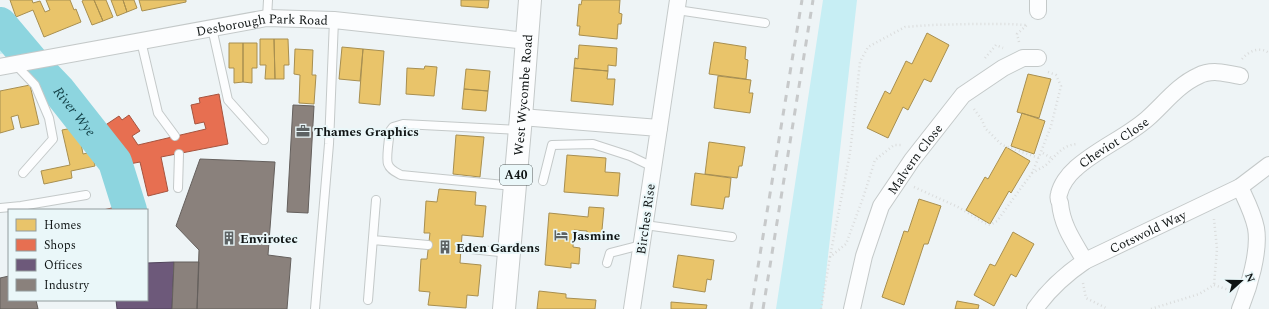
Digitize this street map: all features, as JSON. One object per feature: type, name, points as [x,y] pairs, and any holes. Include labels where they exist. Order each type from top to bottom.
[{"type":"main road","name":"West Wycombe Road","points":[[504,309],[521,123],[530,0]]},
{"type":"street","name":"Birches Rise","points":[[632,309],[677,5]]},
{"type":"street","name":"Desborough Park Road","points":[[13,64],[267,18],[334,20],[527,41]]},
{"type":"street","name":"Malvern Close","points":[[852,309],[864,256],[882,206],[912,160],[963,95],[1003,68],[1023,58],[1038,58]]},
{"type":"street","name":"Cheviot Close","points":[[1086,261],[1070,237],[1061,215],[1059,195],[1065,180],[1074,170],[1088,159],[1147,119],[1185,84],[1199,75],[1213,72],[1240,76]]},
{"type":"street","points":[[521,123],[659,128]]},
{"type":"street","name":"Cotswold Way","points":[[1035,309],[1042,298],[1063,277],[1086,261],[1240,187],[1269,165]]},
{"type":"street","points":[[1240,187],[1249,206],[1256,228],[1256,250],[1247,292],[1240,309]]},
{"type":"lane","points":[[267,18],[268,0]]},
{"type":"lane","points":[[677,5],[765,23]]},
{"type":"lane","points":[[315,309],[329,144],[334,20]]},
{"type":"lane","points":[[212,28],[228,100],[264,140]]},
{"type":"lane","points":[[141,41],[158,113],[175,136]]},
{"type":"lane","points":[[13,64],[35,85],[49,118],[53,139],[23,173]]},
{"type":"lane","points":[[515,186],[401,175],[391,169],[388,163],[390,131],[393,127],[403,124],[521,123]]},
{"type":"lane","points":[[543,181],[552,145],[593,144],[630,156],[653,167]]},
{"type":"lane","points":[[178,188],[179,154]]},
{"type":"lane","points":[[0,208],[22,208],[86,195]]},
{"type":"lane","points":[[368,300],[376,200]]},
{"type":"lane","points":[[645,225],[732,237]]},
{"type":"lane","points":[[373,240],[428,245]]},
{"type":"lane","points":[[607,263],[610,253],[641,245]]},
{"type":"lane","points":[[461,248],[509,253]]},
{"type":"path","points":[[830,257],[850,152],[860,62],[868,47],[905,27],[971,24],[1027,25]]},
{"type":"path","points":[[1258,49],[1265,50],[1269,53]]},
{"type":"path","points":[[899,180],[958,207],[985,223],[990,225],[997,221],[1032,173],[1051,126],[1061,86],[1056,75],[1044,70],[1038,58]]},
{"type":"path","points":[[982,120],[985,128],[1002,145],[1039,158]]},
{"type":"path","points":[[1032,173],[1053,159],[1058,152],[1065,147],[1080,144]]},
{"type":"path","points":[[1041,152],[1053,159]]},
{"type":"path","points":[[1151,309],[1199,294],[1214,284],[1217,249],[1212,201]]},
{"type":"path","points":[[1086,298],[1108,309]]},
{"type":"path","points":[[1162,309],[1164,305]]},
{"type":"shaded area","points":[[823,0],[857,0],[822,309],[776,309]]},
{"type":"shaded area","points":[[0,15],[36,48],[0,54]]},
{"type":"building: Homes","points":[[10,0],[32,0],[33,3],[40,1],[45,12],[50,10],[46,0],[70,0],[74,10],[76,9],[81,22],[44,37],[33,10],[16,17]]},
{"type":"building: Homes","points":[[94,0],[103,21],[92,25],[82,1]]},
{"type":"building: Homes","points":[[94,0],[106,0],[113,17],[103,21]]},
{"type":"building: Homes","points":[[111,0],[123,0],[127,12],[117,16]]},
{"type":"building: Homes","points":[[123,0],[134,0],[137,8],[127,12]]},
{"type":"building: Homes","points":[[139,0],[186,0],[186,2],[142,11]]},
{"type":"building: Homes","points":[[461,0],[489,0],[488,8],[461,6]]},
{"type":"building: Homes","points":[[582,0],[620,0],[619,13],[622,14],[621,24],[618,24],[617,39],[579,35],[580,26],[577,26],[579,4],[581,5]]},
{"type":"building: Homes","points":[[927,33],[949,45],[931,82],[924,79],[908,110],[903,107],[888,138],[867,128],[885,91],[890,94],[906,61],[912,64]]},
{"type":"building: Homes","points":[[260,39],[274,39],[275,79],[265,79],[266,65],[260,65]]},
{"type":"building: Homes","points":[[274,39],[288,39],[289,65],[284,65],[284,79],[275,79]]},
{"type":"building: Homes","points":[[714,42],[746,47],[745,59],[748,60],[746,79],[709,74]]},
{"type":"building: Homes","points":[[229,43],[243,43],[243,82],[234,83],[234,68],[229,68]]},
{"type":"building: Homes","points":[[243,43],[257,43],[257,68],[252,68],[252,83],[243,82]]},
{"type":"building: Homes","points":[[579,45],[617,48],[616,66],[608,65],[608,71],[574,68],[575,58],[578,59]]},
{"type":"building: Homes","points":[[342,47],[363,49],[360,81],[339,79]]},
{"type":"building: Homes","points":[[295,49],[313,50],[312,75],[316,75],[314,104],[299,103],[300,75],[294,74]]},
{"type":"building: Homes","points":[[363,49],[384,51],[380,105],[359,103]]},
{"type":"building: Homes","points":[[425,66],[437,67],[434,96],[406,94],[407,68],[424,69]]},
{"type":"building: Homes","points":[[574,68],[608,71],[607,79],[615,79],[613,105],[571,101]]},
{"type":"building: Homes","points":[[466,69],[490,71],[488,91],[464,89]]},
{"type":"building: Homes","points":[[1028,74],[1051,79],[1039,118],[1017,112]]},
{"type":"building: Homes","points":[[718,76],[751,80],[749,93],[753,93],[750,113],[714,108]]},
{"type":"building: Homes","points":[[30,85],[39,124],[21,128],[18,115],[11,117],[14,129],[0,133],[0,91]]},
{"type":"building: Homes","points":[[464,89],[488,91],[486,111],[462,109]]},
{"type":"building: Homes","points":[[1022,113],[1045,121],[1034,154],[1011,146]]},
{"type":"building: Homes","points":[[78,127],[83,154],[92,152],[95,166],[71,171],[72,178],[44,184],[41,171],[70,165],[62,130]]},
{"type":"building: Homes","points":[[456,135],[484,137],[480,177],[453,174]]},
{"type":"building: Homes","points":[[709,142],[745,147],[742,166],[739,166],[737,178],[705,174]]},
{"type":"building: Homes","points":[[1006,147],[1030,161],[1011,193],[1009,191],[990,224],[966,210],[985,177],[988,179]]},
{"type":"building: Homes","points":[[567,155],[606,158],[605,172],[620,173],[618,196],[564,192]]},
{"type":"building: Homes","points":[[695,173],[731,178],[729,197],[725,197],[723,209],[691,205]]},
{"type":"building: Homes","name":"Eden Gardens","points":[[439,189],[476,192],[475,205],[486,206],[483,237],[462,235],[460,263],[481,265],[478,296],[467,295],[466,308],[428,305],[430,292],[419,291],[421,259],[427,259],[430,233],[424,233],[426,201],[437,202]]},
{"type":"building: Homes","points":[[919,199],[941,206],[928,244],[924,244],[904,305],[882,297],[904,231],[908,232]]},
{"type":"building: Homes","name":"Jasmine","points":[[589,207],[604,208],[601,241],[587,240],[587,231],[574,230],[573,247],[580,248],[579,264],[571,263],[571,268],[545,265],[549,213],[588,217]]},
{"type":"building: Homes","points":[[1013,232],[1034,244],[1016,277],[1011,274],[994,306],[974,295],[990,264],[995,266]]},
{"type":"building: Homes","points":[[678,255],[714,260],[711,280],[707,279],[705,292],[673,287]]},
{"type":"building: Homes","points":[[539,291],[566,294],[566,298],[596,300],[595,309],[537,309]]},
{"type":"building: Homes","points":[[957,301],[979,305],[978,309],[955,309]]},
{"type":"building: Homes","points":[[671,302],[707,305],[706,309],[671,309]]},
{"type":"building: Shops","points":[[219,94],[228,144],[161,157],[168,191],[148,196],[140,162],[124,165],[101,128],[119,116],[122,120],[129,115],[140,131],[132,136],[138,145],[206,129],[204,122],[195,124],[191,105],[200,103],[199,98]]},
{"type":"building: Offices","points":[[174,262],[172,309],[117,309],[116,301],[148,301],[148,263]]},
{"type":"building: Industry","points":[[293,105],[314,106],[308,213],[287,212]]},
{"type":"building: Industry","name":"Envirotec","points":[[200,159],[275,162],[268,255],[291,258],[287,309],[197,309],[199,250],[176,226]]},
{"type":"building: Industry","points":[[174,262],[199,262],[197,309],[172,309]]},
{"type":"building: Industry","points":[[8,276],[8,301],[36,301],[38,309],[0,309],[0,278]]},
{"type":"waterway","name":"River Wye","points":[[0,24],[38,69],[59,91],[115,162],[130,209]]},
{"type":"railway","points":[[751,309],[802,0]]},
{"type":"railway","points":[[763,309],[813,0]]},
{"type":"place","name":"Thames Graphics","points":[[303,131]]},
{"type":"place","name":"Jasmine","points":[[561,235]]},
{"type":"place","name":"Envirotec","points":[[229,238]]},
{"type":"place","name":"Eden Gardens","points":[[445,247]]}]
